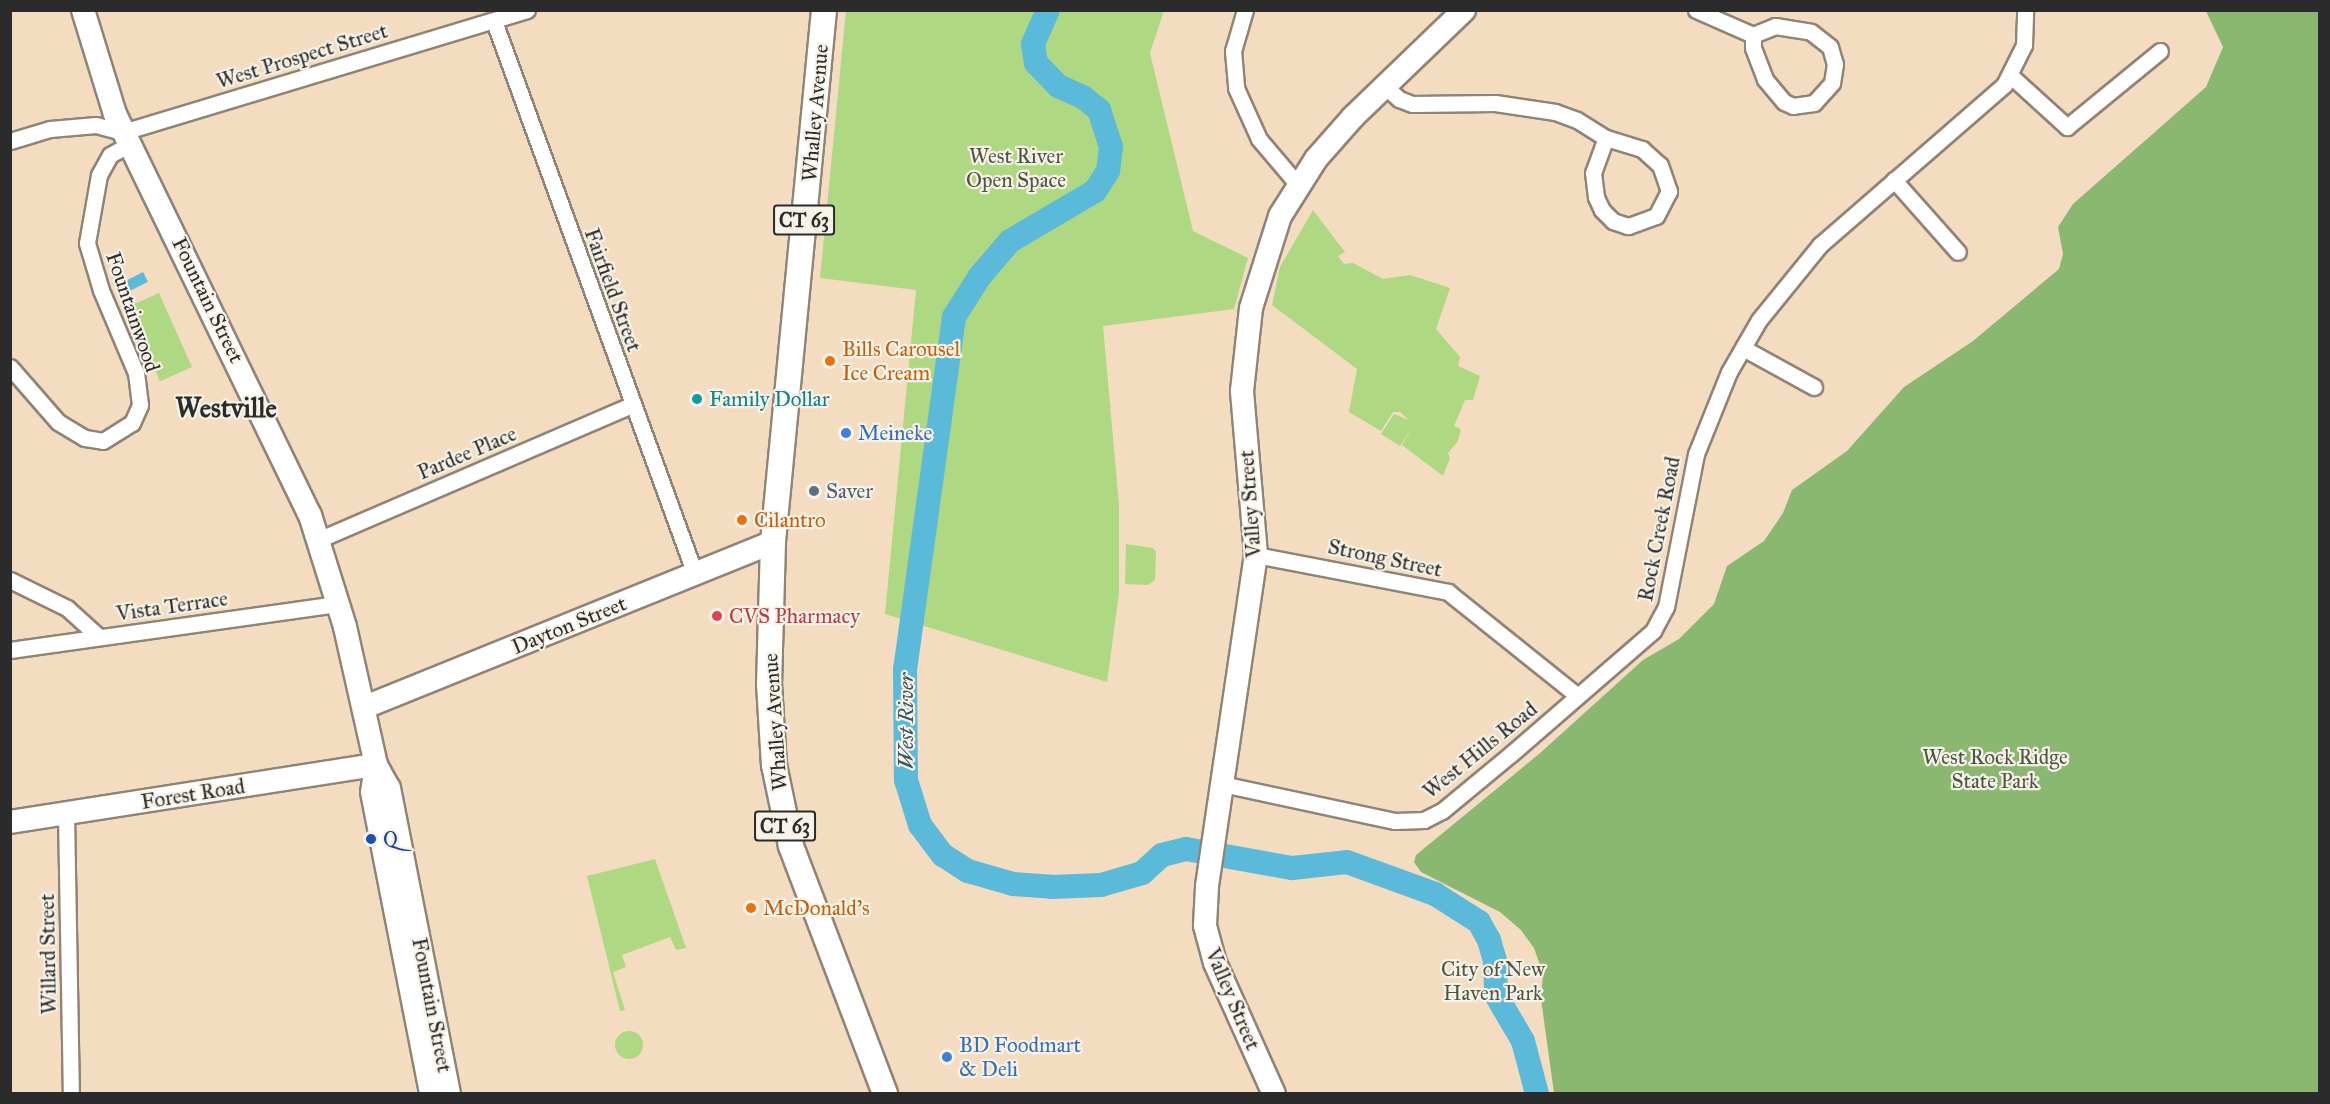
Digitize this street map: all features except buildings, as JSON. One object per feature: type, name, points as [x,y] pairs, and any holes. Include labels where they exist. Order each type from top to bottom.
[{"type":"main road","name":"Fountain Street","points":[[83,10],[92,48],[127,138],[296,480],[318,540],[339,604],[365,707],[376,765],[372,792],[450,1094]]},
{"type":"main road","name":"Whalley Avenue","points":[[824,10],[773,542],[769,684],[774,765],[783,819],[820,928],[885,1094]]},
{"type":"main road","name":"Valley Street","points":[[1274,1094],[1209,946],[1205,925],[1207,886],[1256,555],[1243,365],[1259,277],[1280,216],[1298,185],[1332,141],[1464,10]]},
{"type":"main road","name":"Dayton Street","points":[[365,707],[773,542]]},
{"type":"main road","name":"Forest Road","points":[[10,822],[376,765]]},
{"type":"main road","name":"Fountain Street","points":[[406,918],[431,1094]]},
{"type":"street","name":"West Prospect Street","points":[[127,138],[527,10]]},
{"type":"street","points":[[1245,10],[1233,51],[1236,88],[1259,139],[1298,185]]},
{"type":"street","points":[[1696,10],[1753,35],[1775,26],[1822,38],[1830,47],[1835,64],[1832,83],[1825,94],[1804,106],[1784,102],[1774,94],[1757,62],[1753,35]]},
{"type":"street","name":"Rock Creek Road","points":[[1661,621],[1696,454],[1709,414],[1743,348],[1773,302],[1820,245],[2011,76],[2024,45],[2025,10]]},
{"type":"street","name":"Fairfield Street","points":[[494,21],[695,574]]},
{"type":"street","points":[[2011,76],[2067,127],[2160,51]]},
{"type":"street","points":[[1385,86],[1399,99],[1412,104],[1495,103],[1555,112],[1577,120],[1606,138],[1632,144],[1660,165],[1669,190],[1656,216],[1628,226],[1613,221],[1602,210],[1596,197],[1593,173],[1606,138]]},
{"type":"street","points":[[10,141],[50,129],[96,125],[127,138]]},
{"type":"street","name":"Fountainwood","points":[[10,367],[58,422],[85,438],[103,441],[132,423],[140,405],[136,373],[101,290],[87,243],[99,175],[110,155],[127,138]]},
{"type":"street","points":[[1894,180],[1958,252]]},
{"type":"street","points":[[1743,348],[1814,387]]},
{"type":"street","name":"Pardee Place","points":[[318,540],[632,405]]},
{"type":"street","name":"Strong Street","points":[[1256,555],[1448,592],[1578,696]]},
{"type":"street","points":[[10,580],[67,608],[99,637]]},
{"type":"street","name":"Vista Terrace","points":[[10,650],[339,604]]},
{"type":"street","name":"West Hills Road","points":[[1222,784],[1395,821],[1424,820],[1442,811],[1578,696],[1661,621]]},
{"type":"street","name":"Willard Street","points":[[66,813],[71,1094]]},
{"type":"green space","name":"West River Open Space","points":[[846,11],[1164,11],[1150,53],[1193,231],[1248,258],[1234,309],[1103,326],[1119,505],[1119,593],[1107,682],[885,614],[916,290],[820,278]]},
{"type":"green space","name":"West Rock Ridge State Park","points":[[2206,11],[2319,11],[2319,1093],[1554,1093],[1541,999],[1543,974],[1534,948],[1521,930],[1500,912],[1421,872],[1414,862],[1416,855],[1539,754],[1643,660],[1679,639],[1714,604],[1727,566],[1764,541],[1783,513],[1792,490],[1847,451],[1904,387],[1973,341],[2059,269],[2063,254],[2058,227],[2073,204],[2206,87],[2223,47]]},
{"type":"green space","points":[[1313,210],[1345,252],[1338,256],[1344,264],[1353,263],[1383,279],[1410,275],[1450,288],[1436,329],[1460,357],[1458,366],[1480,376],[1473,400],[1465,400],[1454,426],[1461,429],[1458,441],[1448,453],[1450,458],[1443,476],[1402,445],[1413,426],[1400,446],[1381,434],[1394,414],[1409,420],[1400,412],[1393,412],[1381,431],[1349,412],[1357,369],[1272,305],[1280,267]]},
{"type":"green space","points":[[159,293],[192,367],[160,381],[127,307]]},
{"type":"green space","points":[[1126,544],[1153,548],[1156,552],[1155,580],[1148,585],[1125,584]]},
{"type":"green space","points":[[655,859],[686,948],[676,950],[670,937],[622,955],[626,967],[613,972],[625,1010],[620,1011],[587,876]]},
{"type":"green space","points":[[629,1031],[639,1035],[643,1045],[639,1055],[629,1059],[619,1055],[615,1045],[619,1035]]},
{"type":"water","points":[[143,272],[148,282],[128,292],[123,282]]},
{"type":"waterway","name":"West River","points":[[1048,10],[1033,44],[1036,63],[1058,86],[1083,97],[1099,110],[1111,147],[1108,171],[1095,191],[1010,241],[980,276],[954,317],[905,669],[906,780],[920,825],[943,855],[968,871],[1013,884],[1052,887],[1101,885],[1142,873],[1162,855],[1186,849],[1292,868],[1347,862],[1435,894],[1479,922],[1489,940],[1495,961],[1496,995],[1523,1041],[1537,1094]]},
{"type":"place","name":"Bills Carousel Ice Cream","points":[[830,361]]},
{"type":"place","name":"Family Dollar","points":[[697,399]]},
{"type":"place","name":"Meineke","points":[[846,433]]},
{"type":"place","name":"Saver","points":[[814,491]]},
{"type":"place","name":"Cilantro","points":[[742,520]]},
{"type":"place","name":"CVS Pharmacy","points":[[717,616]]},
{"type":"place","name":"Q","points":[[371,839]]},
{"type":"place","name":"McDonald's","points":[[751,908]]},
{"type":"place","name":"BD Foodmart & Deli","points":[[947,1057]]},
{"type":"district","name":"Westville","points":[[226,408]]},
{"type":"park label","name":"City of New Haven Park","points":[[1493,981]]}]
